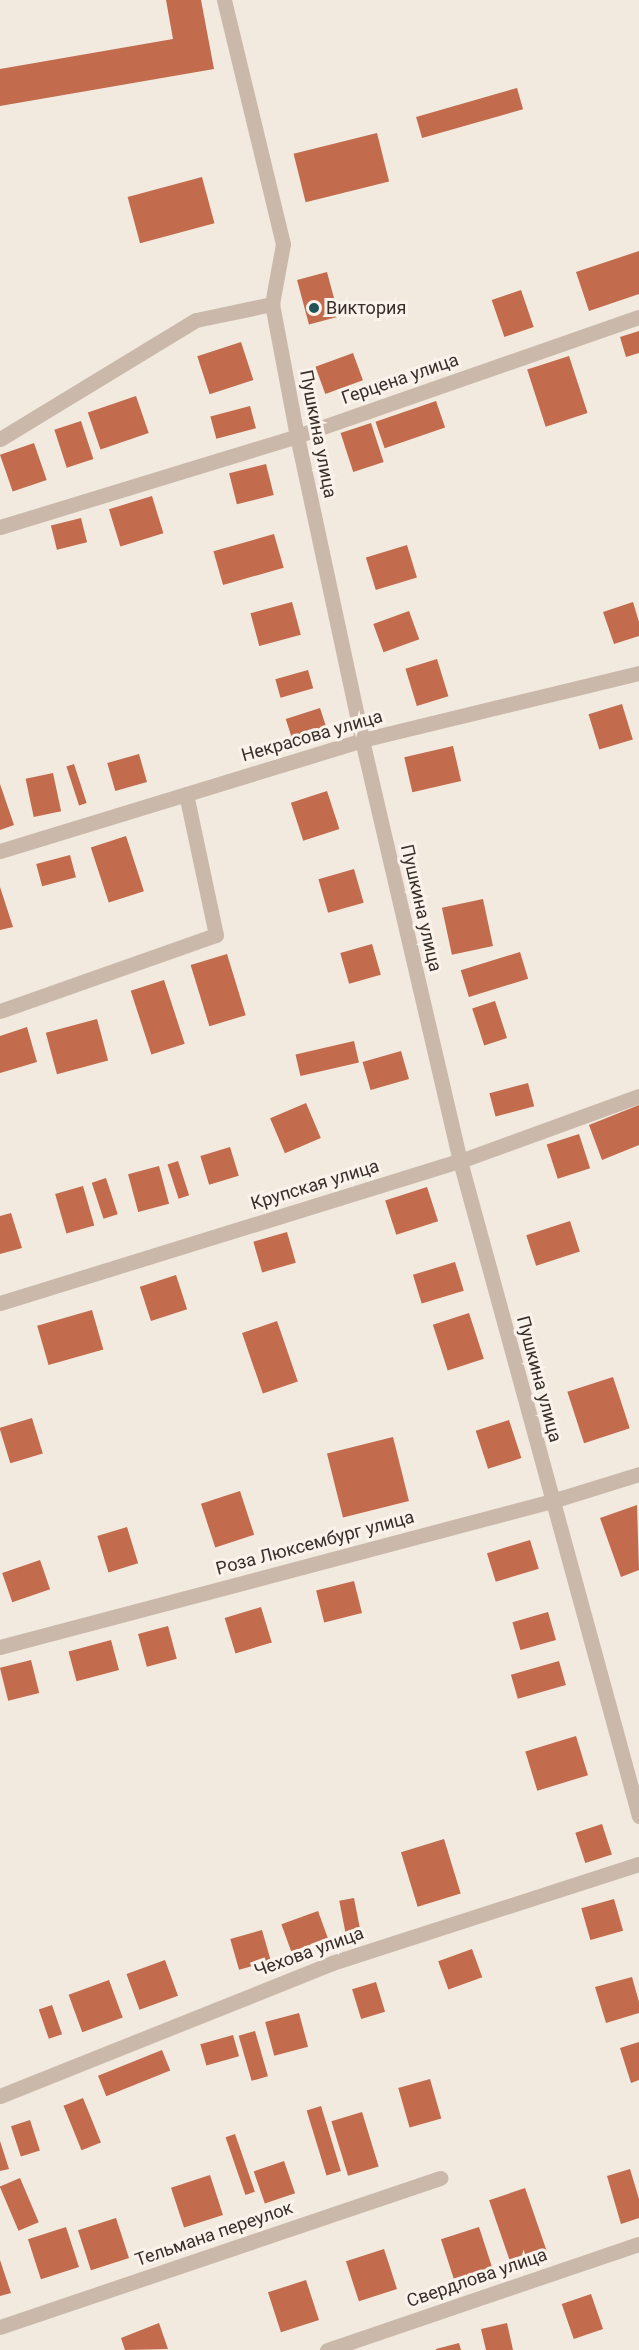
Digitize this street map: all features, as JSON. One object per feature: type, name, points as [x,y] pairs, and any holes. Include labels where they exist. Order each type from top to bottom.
[{"type":"street","name":"Пушкина улица","points":[[224,0],[283,244],[272,304],[297,436],[362,740],[460,1161],[639,1816]]},
{"type":"street","points":[[0,439],[196,321],[272,304]]},
{"type":"street","name":"Герцена улица","points":[[0,527],[297,436],[639,317]]},
{"type":"street","name":"Некрасова улица","points":[[0,850],[362,740],[639,673]]},
{"type":"street","points":[[0,1011],[216,935],[186,794]]},
{"type":"street","name":"Крупская улица","points":[[0,1303],[460,1161],[639,1096]]},
{"type":"street","name":"Роза Люксембург улица","points":[[0,1647],[552,1501],[639,1474]]},
{"type":"street","name":"Чехова улица","points":[[0,2096],[332,1963],[639,1864]]},
{"type":"street","name":"Тельмана переулок","points":[[0,2327],[441,2178]]},
{"type":"street","name":"Свердлова улица","points":[[327,2350],[639,2244]]},
{"type":"building","points":[[166,0],[201,0],[214,69],[0,106],[0,69],[173,39]]},
{"type":"building","points":[[517,88],[523,109],[422,138],[416,117]]},
{"type":"building","points":[[377,133],[389,182],[306,202],[294,154]]},
{"type":"building","points":[[202,177],[214,223],[140,243],[128,197]]},
{"type":"building","points":[[639,251],[639,294],[589,311],[576,272]]},
{"type":"building","points":[[327,272],[339,316],[309,324],[297,280]]},
{"type":"building","points":[[521,290],[534,327],[504,337],[492,300]]},
{"type":"building","points":[[639,331],[639,353],[626,357],[620,337]]},
{"type":"building","points":[[241,342],[253,380],[210,394],[197,356]]},
{"type":"building","points":[[353,353],[363,380],[325,394],[315,367]]},
{"type":"building","points":[[569,356],[588,413],[546,427],[527,370]]},
{"type":"building","points":[[136,396],[149,433],[100,449],[88,413]]},
{"type":"building","points":[[436,401],[445,427],[385,448],[375,422]]},
{"type":"building","points":[[250,406],[256,428],[216,439],[210,417]]},
{"type":"building","points":[[81,421],[93,459],[67,468],[54,430]]},
{"type":"building","points":[[371,423],[384,462],[353,472],[341,433]]},
{"type":"building","points":[[34,443],[47,480],[13,492],[0,455]]},
{"type":"building","points":[[266,464],[274,495],[237,504],[229,473]]},
{"type":"building","points":[[152,496],[163,533],[120,546],[109,509]]},
{"type":"building","points":[[81,518],[87,542],[57,550],[51,525]]},
{"type":"building","points":[[274,534],[284,568],[223,585],[213,551]]},
{"type":"building","points":[[407,545],[417,578],[376,590],[366,558]]},
{"type":"building","points":[[292,602],[301,635],[259,646],[250,613]]},
{"type":"building","points":[[633,602],[639,622],[639,636],[614,644],[603,612]]},
{"type":"building","points":[[409,611],[419,639],[384,652],[373,624]]},
{"type":"building","points":[[437,659],[448,696],[417,706],[405,669]]},
{"type":"building","points":[[308,670],[313,688],[281,698],[275,679]]},
{"type":"building","points":[[622,704],[633,739],[599,750],[589,714]]},
{"type":"building","points":[[320,708],[328,732],[293,743],[286,719]]},
{"type":"building","points":[[453,746],[461,781],[412,792],[404,757]]},
{"type":"building","points":[[139,754],[147,782],[115,791],[107,763]]},
{"type":"building","points":[[74,764],[87,803],[79,805],[66,766]]},
{"type":"building","points":[[53,773],[61,811],[34,817],[26,779]]},
{"type":"building","points":[[0,784],[14,825],[0,830]]},
{"type":"building","points":[[327,791],[339,829],[303,841],[291,803]]},
{"type":"building","points":[[126,836],[144,891],[109,903],[91,847]]},
{"type":"building","points":[[70,855],[76,877],[42,886],[36,864]]},
{"type":"building","points":[[354,869],[364,903],[328,913],[318,879]]},
{"type":"building","points":[[0,887],[13,927],[0,930]]},
{"type":"building","points":[[483,899],[493,946],[452,955],[442,908]]},
{"type":"building","points":[[372,944],[381,975],[349,984],[340,953]]},
{"type":"building","points":[[520,952],[528,979],[469,997],[461,970]]},
{"type":"building","points":[[227,954],[246,1015],[209,1026],[191,965]]},
{"type":"building","points":[[164,980],[185,1044],[151,1055],[131,991]]},
{"type":"building","points":[[495,1001],[507,1038],[484,1046],[472,1008]]},
{"type":"building","points":[[97,1019],[108,1061],[57,1074],[46,1033]]},
{"type":"building","points":[[27,1027],[37,1062],[0,1073],[0,1036]]},
{"type":"building","points":[[354,1041],[359,1062],[300,1076],[296,1054]]},
{"type":"building","points":[[401,1051],[409,1079],[371,1090],[363,1062]]},
{"type":"building","points":[[528,1083],[534,1106],[496,1117],[489,1093]]},
{"type":"building","points":[[306,1103],[321,1138],[285,1153],[270,1118]]},
{"type":"building","points":[[639,1105],[639,1145],[602,1160],[589,1125]]},
{"type":"building","points":[[579,1134],[590,1168],[558,1179],[547,1145]]},
{"type":"building","points":[[230,1147],[239,1176],[209,1185],[200,1156]]},
{"type":"building","points":[[178,1161],[189,1195],[179,1199],[168,1164]]},
{"type":"building","points":[[159,1166],[169,1204],[138,1212],[128,1174]]},
{"type":"building","points":[[106,1178],[118,1214],[103,1219],[92,1183]]},
{"type":"building","points":[[83,1186],[94,1225],[66,1233],[55,1194]]},
{"type":"building","points":[[427,1187],[438,1221],[396,1235],[385,1201]]},
{"type":"building","points":[[11,1213],[22,1248],[0,1254],[0,1216]]},
{"type":"building","points":[[570,1221],[580,1251],[536,1266],[526,1235]]},
{"type":"building","points":[[287,1232],[296,1263],[262,1272],[253,1242]]},
{"type":"building","points":[[455,1262],[464,1291],[422,1304],[413,1275]]},
{"type":"building","points":[[176,1275],[187,1309],[151,1321],[140,1287]]},
{"type":"building","points":[[92,1310],[103,1349],[49,1365],[37,1326]]},
{"type":"building","points":[[469,1313],[484,1359],[448,1370],[433,1325]]},
{"type":"building","points":[[277,1321],[298,1382],[263,1394],[242,1333]]},
{"type":"building","points":[[613,1377],[630,1428],[584,1443],[567,1392]]},
{"type":"building","points":[[32,1418],[43,1453],[10,1463],[0,1428]]},
{"type":"building","points":[[509,1420],[521,1458],[488,1469],[476,1431]]},
{"type":"building","points":[[393,1437],[409,1501],[343,1517],[327,1453]]},
{"type":"building","points":[[240,1491],[254,1535],[215,1547],[201,1504]]},
{"type":"building","points":[[637,1505],[639,1570],[621,1577],[600,1518]]},
{"type":"building","points":[[127,1527],[138,1563],[108,1572],[97,1536]]},
{"type":"building","points":[[530,1540],[539,1569],[496,1582],[487,1553]]},
{"type":"building","points":[[40,1560],[50,1589],[12,1602],[2,1573]]},
{"type":"building","points":[[354,1581],[362,1613],[324,1622],[316,1590]]},
{"type":"building","points":[[261,1607],[272,1642],[235,1653],[225,1618]]},
{"type":"building","points":[[548,1612],[556,1640],[520,1650],[512,1622]]},
{"type":"building","points":[[168,1626],[177,1659],[147,1667],[138,1634]]},
{"type":"building","points":[[111,1640],[119,1670],[77,1681],[68,1651]]},
{"type":"building","points":[[31,1660],[39,1693],[8,1701],[0,1668]]},
{"type":"building","points":[[559,1661],[566,1685],[518,1699],[511,1675]]},
{"type":"building","points":[[576,1736],[588,1775],[537,1791],[525,1751]]},
{"type":"building","points":[[602,1824],[612,1854],[585,1863],[575,1833]]},
{"type":"building","points":[[444,1839],[461,1894],[418,1907],[401,1852]]},
{"type":"building","points":[[354,1898],[362,1939],[347,1942],[339,1901]]},
{"type":"building","points":[[614,1899],[623,1931],[590,1940],[581,1908]]},
{"type":"building","points":[[318,1911],[328,1938],[291,1952],[281,1924]]},
{"type":"building","points":[[262,1930],[271,1961],[239,1970],[230,1939]]},
{"type":"building","points":[[472,1949],[482,1977],[448,1990],[438,1961]]},
{"type":"building","points":[[165,1960],[178,1996],[139,2010],[126,1974]]},
{"type":"building","points":[[632,1977],[639,2002],[639,2013],[606,2023],[595,1987]]},
{"type":"building","points":[[109,1980],[123,2018],[82,2032],[69,1995]]},
{"type":"building","points":[[376,1982],[385,2012],[361,2019],[352,1989]]},
{"type":"building","points":[[52,2005],[62,2034],[49,2039],[39,2010]]},
{"type":"building","points":[[299,2013],[308,2047],[274,2056],[265,2022]]},
{"type":"building","points":[[255,2031],[268,2076],[252,2081],[239,2036]]},
{"type":"building","points":[[233,2035],[239,2056],[206,2066],[200,2044]]},
{"type":"building","points":[[639,2042],[639,2080],[631,2083],[620,2048]]},
{"type":"building","points":[[162,2050],[170,2070],[106,2096],[98,2076]]},
{"type":"building","points":[[430,2079],[441,2118],[410,2128],[398,2088]]},
{"type":"building","points":[[83,2098],[101,2143],[82,2150],[64,2106]]},
{"type":"building","points":[[321,2106],[341,2171],[327,2175],[307,2110]]},
{"type":"building","points":[[362,2112],[379,2167],[348,2176],[331,2121]]},
{"type":"building","points":[[30,2120],[40,2150],[21,2157],[11,2126]]},
{"type":"building","points":[[235,2134],[255,2192],[245,2195],[226,2137]]},
{"type":"building","points":[[0,2141],[9,2169],[0,2171]]},
{"type":"building","points":[[284,2161],[295,2193],[265,2204],[254,2171]]},
{"type":"building","points":[[630,2169],[639,2199],[639,2218],[621,2224],[607,2176]]},
{"type":"building","points":[[210,2175],[223,2215],[184,2228],[171,2188]]},
{"type":"building","points":[[20,2178],[39,2222],[19,2231],[0,2186]]},
{"type":"building","points":[[525,2188],[548,2254],[512,2267],[489,2200]]},
{"type":"building","points":[[116,2218],[129,2258],[91,2270],[78,2230]]},
{"type":"building","points":[[66,2227],[79,2267],[41,2279],[28,2239]]},
{"type":"building","points":[[479,2227],[492,2267],[454,2279],[441,2239]]},
{"type":"building","points":[[384,2249],[397,2289],[359,2301],[346,2261]]},
{"type":"building","points":[[0,2260],[11,2293],[0,2296]]},
{"type":"building","points":[[306,2280],[319,2320],[281,2332],[268,2292]]},
{"type":"building","points":[[591,2294],[603,2329],[574,2339],[562,2304]]},
{"type":"building","points":[[159,2323],[168,2349],[125,2350],[121,2338]]},
{"type":"building","points":[[507,2323],[513,2350],[486,2350],[481,2329]]},
{"type":"building","points":[[459,2343],[461,2350],[436,2350],[436,2349]]},
{"type":"place","name":"Виктория","points":[[314,308]]}]
